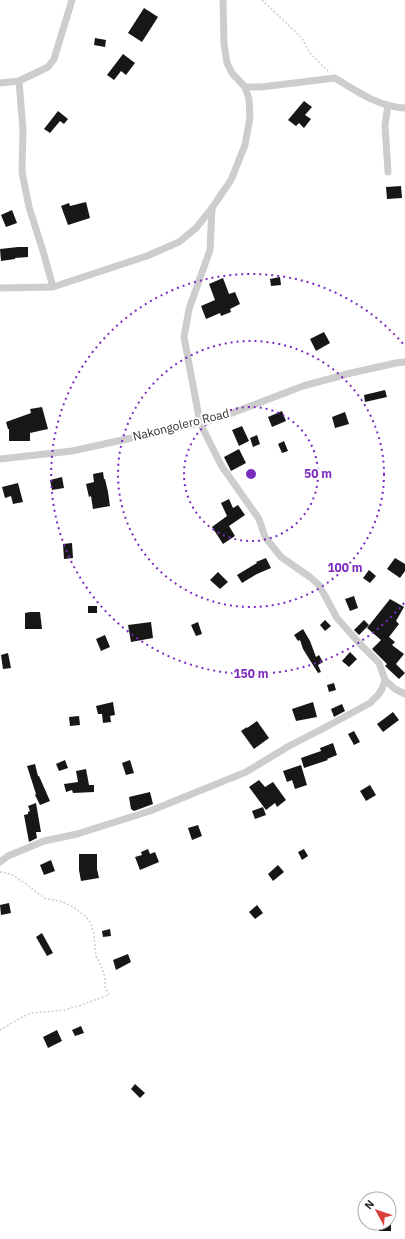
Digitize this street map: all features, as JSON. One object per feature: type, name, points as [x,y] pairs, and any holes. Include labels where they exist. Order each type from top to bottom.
[{"type":"street","points":[[0,83],[19,81],[48,67],[54,59],[72,0]]},
{"type":"street","points":[[0,288],[53,287],[147,256],[180,242],[196,228],[212,208],[230,180],[245,145],[250,116],[249,99],[245,87],[232,73],[227,63],[224,44],[223,0]]},
{"type":"street","points":[[245,87],[261,87],[335,78],[363,96],[388,105],[405,108]]},
{"type":"street","points":[[19,81],[23,130],[22,172],[29,207],[53,287]]},
{"type":"street","points":[[388,105],[385,125],[388,172]]},
{"type":"street","points":[[212,208],[210,250],[189,309],[184,337],[200,423],[221,465],[259,519],[265,537],[281,557],[319,585],[337,618],[379,663],[385,680],[395,690],[405,694]]},
{"type":"street","name":"Nakongolero Road","points":[[0,459],[72,451],[200,423],[219,418],[303,386],[351,373],[405,362]]},
{"type":"street","points":[[0,862],[8,856],[44,841],[77,834],[150,811],[246,772],[289,746],[370,703],[382,689],[385,680]]},
{"type":"path","points":[[262,0],[302,38],[310,53],[335,78]]},
{"type":"path","points":[[0,872],[11,874],[44,898],[63,902],[75,908],[85,916],[90,922],[94,934],[96,956],[102,968],[105,978],[105,987],[109,995],[81,1006],[65,1010],[32,1013],[0,1030]]},
{"type":"building","points":[[144,8],[158,17],[142,42],[128,33]]},
{"type":"building","points":[[95,38],[106,40],[105,47],[94,45]]},
{"type":"building","points":[[123,54],[135,63],[126,75],[121,71],[114,80],[107,75]]},
{"type":"building","points":[[304,101],[312,107],[305,115],[311,119],[304,128],[299,123],[296,126],[288,120]]},
{"type":"building","points":[[58,111],[68,119],[64,124],[60,121],[50,133],[44,129]]},
{"type":"building","points":[[401,186],[402,198],[387,199],[386,187]]},
{"type":"building","points":[[86,202],[90,218],[68,225],[61,206],[69,203],[70,206]]},
{"type":"building","points":[[12,210],[17,223],[6,227],[1,215]]},
{"type":"building","points":[[28,247],[28,257],[1,261],[0,249]]},
{"type":"building","points":[[280,277],[281,285],[271,286],[270,279]]},
{"type":"building","points":[[223,278],[229,294],[235,292],[240,304],[230,309],[231,312],[221,316],[220,313],[206,319],[201,306],[215,300],[209,284]]},
{"type":"building","points":[[324,332],[330,343],[316,351],[310,339]]},
{"type":"building","points":[[385,390],[387,397],[365,402],[364,395]]},
{"type":"building","points":[[42,407],[48,429],[30,433],[30,441],[9,441],[9,429],[6,422],[31,413],[30,409]]},
{"type":"building","points":[[282,411],[286,421],[272,427],[268,417]]},
{"type":"building","points":[[345,412],[349,424],[335,428],[332,417]]},
{"type":"building","points":[[242,426],[249,441],[239,446],[232,430]]},
{"type":"building","points":[[257,435],[260,444],[253,447],[250,438]]},
{"type":"building","points":[[284,441],[288,451],[282,453],[278,444]]},
{"type":"building","points":[[239,449],[246,463],[231,471],[224,457]]},
{"type":"building","points":[[103,472],[110,506],[93,509],[91,496],[89,497],[86,484],[94,482],[93,474]]},
{"type":"building","points":[[62,477],[64,488],[52,490],[50,480]]},
{"type":"building","points":[[18,483],[23,502],[13,504],[11,496],[5,498],[2,487]]},
{"type":"building","points":[[229,499],[233,508],[238,505],[245,515],[229,526],[235,536],[223,544],[212,527],[227,516],[221,503]]},
{"type":"building","points":[[72,543],[73,558],[64,559],[63,544]]},
{"type":"building","points":[[266,558],[271,568],[242,583],[237,575],[257,563],[256,562]]},
{"type":"building","points":[[395,558],[405,564],[405,571],[400,578],[387,569]]},
{"type":"building","points":[[369,570],[376,576],[370,583],[363,578]]},
{"type":"building","points":[[218,572],[228,582],[220,589],[210,580]]},
{"type":"building","points":[[354,596],[358,608],[350,611],[345,599]]},
{"type":"building","points":[[390,599],[404,607],[396,621],[399,624],[389,637],[395,642],[392,645],[404,654],[396,664],[405,673],[399,679],[385,666],[387,664],[372,649],[381,640],[367,628]]},
{"type":"building","points":[[88,606],[97,606],[97,613],[88,613]]},
{"type":"building","points":[[40,612],[42,629],[25,629],[25,613]]},
{"type":"building","points":[[325,620],[331,626],[325,631],[320,625]]},
{"type":"building","points":[[364,620],[369,625],[359,635],[354,630]]},
{"type":"building","points":[[151,622],[153,638],[131,642],[128,625]]},
{"type":"building","points":[[198,622],[202,634],[196,636],[191,625]]},
{"type":"building","points":[[303,629],[310,641],[316,657],[319,655],[323,662],[318,665],[321,672],[318,673],[303,649],[300,640],[298,641],[294,635]]},
{"type":"building","points":[[105,635],[110,647],[101,651],[96,639]]},
{"type":"building","points":[[350,652],[357,659],[349,667],[342,661]]},
{"type":"building","points":[[8,653],[11,668],[3,669],[1,655]]},
{"type":"building","points":[[334,683],[336,690],[329,692],[327,685]]},
{"type":"building","points":[[113,702],[115,715],[110,716],[111,722],[103,723],[102,714],[98,714],[96,706]]},
{"type":"building","points":[[313,702],[317,717],[296,721],[292,709]]},
{"type":"building","points":[[342,704],[345,711],[334,717],[331,709]]},
{"type":"building","points":[[393,712],[399,720],[383,732],[377,724]]},
{"type":"building","points":[[79,716],[80,725],[70,726],[69,717]]},
{"type":"building","points":[[257,721],[269,738],[254,749],[241,731]]},
{"type":"building","points":[[354,731],[360,742],[354,745],[348,734]]},
{"type":"building","points":[[333,743],[337,755],[327,759],[328,760],[304,768],[301,758],[321,751],[320,748]]},
{"type":"building","points":[[65,760],[68,768],[59,771],[56,764]]},
{"type":"building","points":[[130,760],[134,773],[126,775],[122,763]]},
{"type":"building","points":[[35,764],[38,776],[50,801],[40,805],[35,795],[36,794],[27,766]]},
{"type":"building","points":[[301,765],[307,785],[295,789],[292,780],[287,782],[283,771]]},
{"type":"building","points":[[86,769],[89,785],[94,785],[94,792],[73,793],[72,790],[66,792],[64,784],[78,782],[76,771]]},
{"type":"building","points":[[259,780],[265,787],[273,782],[286,800],[277,807],[275,803],[266,810],[249,787]]},
{"type":"building","points":[[370,785],[376,795],[366,801],[360,791]]},
{"type":"building","points":[[150,792],[153,804],[134,811],[131,809],[129,797]]},
{"type":"building","points":[[36,803],[41,832],[36,832],[37,838],[29,842],[24,815],[28,814],[30,811],[28,806]]},
{"type":"building","points":[[263,807],[266,815],[255,819],[252,811]]},
{"type":"building","points":[[198,825],[202,836],[192,840],[188,828]]},
{"type":"building","points":[[148,849],[150,854],[155,852],[159,862],[140,870],[135,857],[142,855],[141,852]]},
{"type":"building","points":[[304,849],[308,856],[302,860],[298,852]]},
{"type":"building","points":[[79,854],[97,854],[97,869],[99,878],[81,881]]},
{"type":"building","points":[[51,860],[55,871],[44,875],[40,865]]},
{"type":"building","points":[[278,865],[284,872],[273,881],[268,874]]},
{"type":"building","points":[[9,903],[11,913],[1,915],[0,905]]},
{"type":"building","points":[[257,905],[263,913],[255,919],[249,912]]},
{"type":"building","points":[[110,929],[111,936],[103,937],[102,931]]},
{"type":"building","points":[[42,933],[53,953],[47,956],[36,937]]},
{"type":"building","points":[[128,954],[131,962],[116,970],[113,960]]},
{"type":"building","points":[[81,1026],[84,1033],[75,1036],[72,1030]]},
{"type":"building","points":[[57,1030],[62,1041],[48,1048],[43,1037]]},
{"type":"building","points":[[135,1084],[145,1093],[140,1098],[131,1089]]}]
